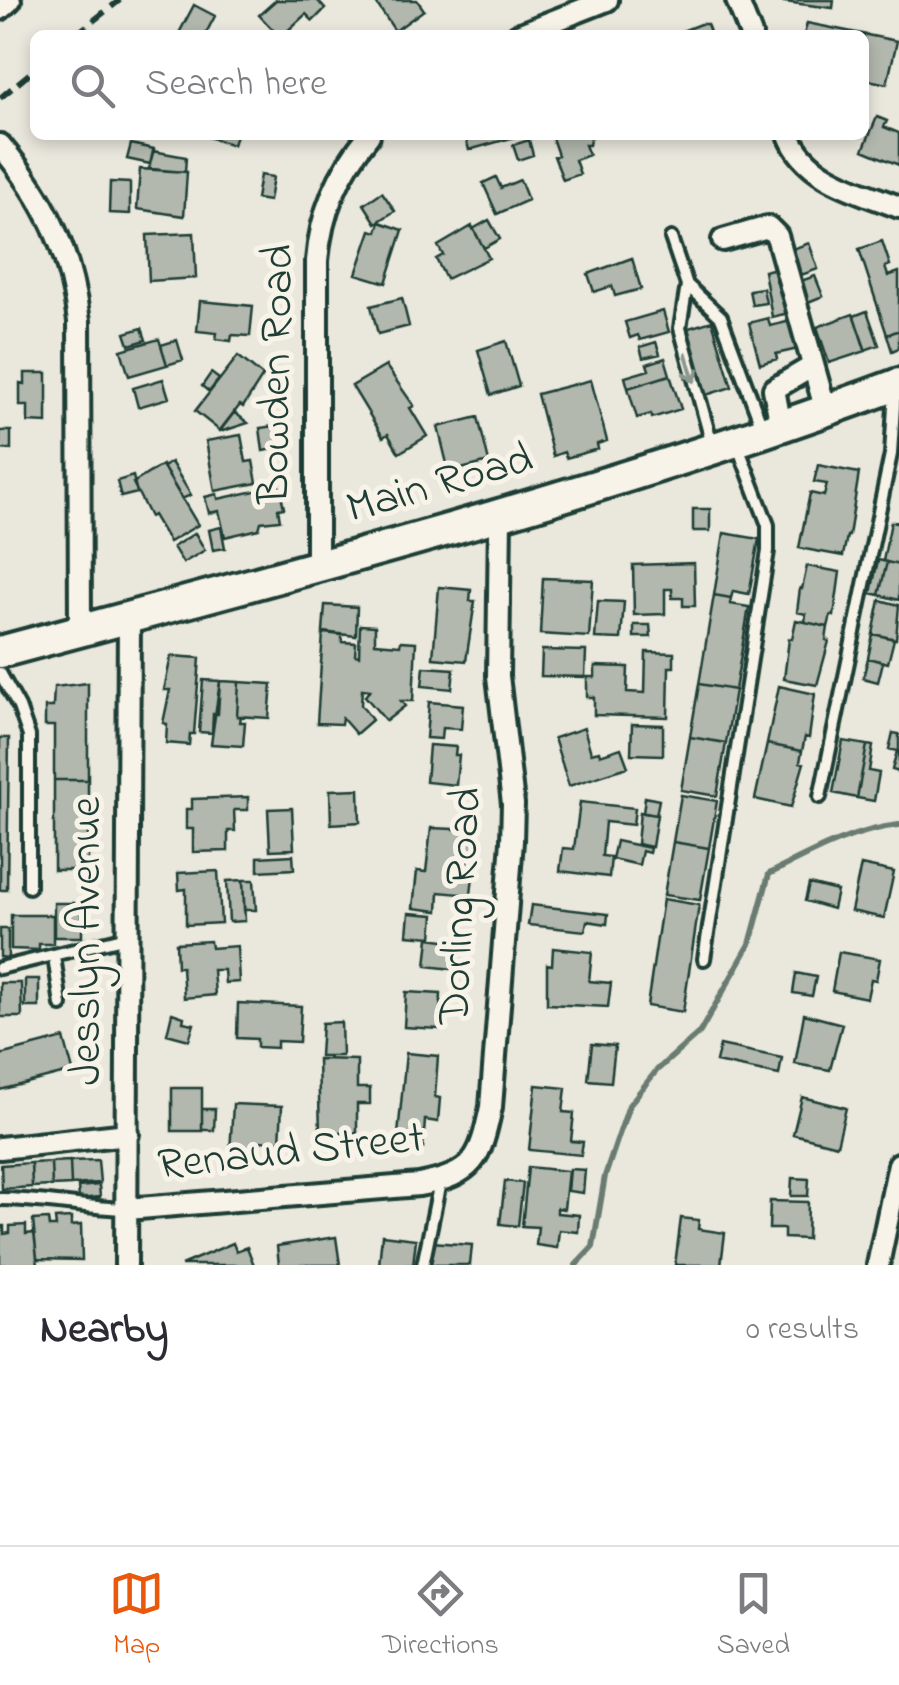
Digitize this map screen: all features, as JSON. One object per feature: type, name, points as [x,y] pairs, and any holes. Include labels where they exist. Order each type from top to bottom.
[{"type":"main road","name":"Main Road","points":[[0,652],[500,516],[749,438],[897,384]]},
{"type":"street","points":[[0,9],[10,0]]},
{"type":"street","points":[[531,30],[607,0]]},
{"type":"street","points":[[738,0],[749,30]]},
{"type":"street","name":"Bowden Road","points":[[316,568],[316,260],[320,229],[340,175],[366,140]]},
{"type":"street","points":[[792,140],[801,158],[816,170],[899,207]]},
{"type":"street","points":[[0,145],[39,195],[73,279],[79,321],[80,630]]},
{"type":"street","points":[[722,240],[761,228],[772,230],[826,411]]},
{"type":"street","points":[[749,438],[774,389],[813,366]]},
{"type":"street","name":"Dorling Road","points":[[462,1172],[482,1149],[491,1107],[512,842],[513,804],[498,676],[500,516]]},
{"type":"street","name":"Jesslyn Avenue","points":[[126,1265],[129,616]]},
{"type":"street","points":[[0,1148],[128,1134]]},
{"type":"street","points":[[878,1265],[899,1164]]},
{"type":"street","name":"Renaud Street","points":[[126,1209],[440,1181],[462,1172]]},
{"type":"lane","points":[[671,238],[687,285],[680,328],[749,438]]},
{"type":"lane","points":[[687,285],[722,317],[768,525],[768,551],[704,959]]},
{"type":"lane","points":[[820,797],[891,454],[897,384]]},
{"type":"lane","points":[[0,673],[29,736],[29,886]]},
{"type":"lane","points":[[0,968],[128,937]]},
{"type":"lane","points":[[54,956],[62,1005]]},
{"type":"lane","points":[[422,1265],[440,1181]]},
{"type":"lane","points":[[0,1199],[126,1209]]},
{"type":"building","points":[[276,0],[317,0],[325,9],[313,21],[306,14],[288,30],[273,30],[259,15]]},
{"type":"building","points":[[374,0],[417,0],[424,10],[394,30]]},
{"type":"building","points":[[785,0],[834,0],[833,8]]},
{"type":"building","points":[[194,5],[215,16],[208,30],[181,30]]},
{"type":"building","points":[[807,23],[842,30],[805,30]]},
{"type":"building","points":[[707,24],[709,30],[685,30]]},
{"type":"building","points":[[869,35],[897,41],[887,84],[869,80]]},
{"type":"building","points":[[877,117],[887,121],[884,127],[899,133],[899,165],[863,150]]},
{"type":"building","points":[[466,140],[504,140],[469,150]]},
{"type":"building","points":[[529,140],[533,155],[518,160],[513,145]]},
{"type":"building","points":[[553,140],[590,140],[585,145],[589,155],[575,160],[580,174],[563,180],[554,156],[558,155]]},
{"type":"building","points":[[131,144],[154,149],[150,164],[127,159]]},
{"type":"building","points":[[153,151],[186,157],[185,172],[149,169]]},
{"type":"building","points":[[140,169],[187,172],[184,216],[137,209]]},
{"type":"building","points":[[260,175],[273,177],[269,201],[256,199]]},
{"type":"building","points":[[496,177],[501,188],[520,180],[528,200],[497,214],[483,183]]},
{"type":"building","points":[[110,182],[130,183],[130,214],[109,213]]},
{"type":"building","points":[[382,192],[395,211],[376,223],[364,204]]},
{"type":"building","points":[[489,220],[500,239],[484,248],[473,229]]},
{"type":"building","points":[[380,222],[403,230],[386,283],[356,274],[371,230],[377,232]]},
{"type":"building","points":[[472,226],[489,258],[446,279],[436,259],[443,255],[438,246]]},
{"type":"building","points":[[194,233],[196,278],[149,281],[147,235]]},
{"type":"building","points":[[882,241],[890,265],[885,267],[888,276],[899,272],[899,330],[887,335],[859,249]]},
{"type":"building","points":[[809,243],[818,269],[793,278],[784,252]]},
{"type":"building","points":[[632,258],[641,289],[615,296],[612,286],[594,292],[588,274]]},
{"type":"building","points":[[781,267],[793,312],[772,317],[764,271]]},
{"type":"building","points":[[815,276],[823,296],[803,304],[795,283]]},
{"type":"building","points":[[763,288],[766,303],[752,305],[749,290]]},
{"type":"building","points":[[402,298],[409,326],[378,334],[371,306]]},
{"type":"building","points":[[200,301],[253,306],[250,336],[232,335],[231,341],[216,339],[217,333],[197,331]]},
{"type":"building","points":[[663,311],[669,332],[640,340],[638,335],[630,338],[625,322]]},
{"type":"building","points":[[867,311],[879,345],[865,350],[854,316]]},
{"type":"building","points":[[853,314],[866,351],[829,363],[817,327]]},
{"type":"building","points":[[768,318],[770,326],[791,321],[798,349],[776,354],[777,359],[760,364],[749,323]]},
{"type":"building","points":[[712,321],[732,387],[703,396],[682,330]]},
{"type":"building","points":[[142,328],[146,340],[129,345],[125,333]]},
{"type":"building","points":[[899,330],[899,348],[892,351],[887,335]]},
{"type":"building","points":[[159,339],[167,365],[129,376],[121,350]]},
{"type":"building","points":[[177,340],[183,360],[167,365],[161,345]]},
{"type":"building","points":[[506,341],[519,386],[491,395],[478,350]]},
{"type":"building","points":[[656,342],[660,354],[643,358],[640,347]]},
{"type":"building","points":[[238,356],[263,376],[243,407],[240,405],[220,431],[195,411]]},
{"type":"building","points":[[665,358],[670,375],[628,388],[625,377],[649,370],[647,364]]},
{"type":"building","points":[[386,366],[414,406],[410,408],[427,436],[399,453],[388,434],[383,437],[352,386]]},
{"type":"building","points":[[25,373],[47,373],[47,423],[28,422],[28,406],[20,406],[20,383],[25,384]]},
{"type":"building","points":[[211,373],[219,379],[209,392],[202,386]]},
{"type":"building","points":[[670,375],[681,409],[652,418],[651,414],[637,418],[628,388]]},
{"type":"building","points":[[163,379],[169,398],[138,407],[133,388]]},
{"type":"building","points":[[591,380],[607,441],[597,444],[598,449],[566,458],[564,452],[553,456],[537,394]]},
{"type":"building","points":[[234,412],[248,423],[223,431],[221,429]]},
{"type":"building","points":[[478,417],[489,462],[449,472],[438,427]]},
{"type":"building","points":[[275,426],[279,448],[263,451],[260,428]]},
{"type":"building","points":[[0,431],[11,431],[11,450],[0,449]]},
{"type":"building","points":[[241,435],[246,462],[253,461],[257,483],[215,491],[206,441]]},
{"type":"building","points":[[171,462],[191,495],[182,499],[163,467]]},
{"type":"building","points":[[162,465],[198,525],[169,542],[153,515],[150,517],[133,483]]},
{"type":"building","points":[[818,465],[859,473],[843,556],[799,548],[810,493],[824,496],[827,484],[814,482]]},
{"type":"building","points":[[133,476],[137,493],[121,497],[117,481]]},
{"type":"building","points":[[279,486],[284,508],[278,509],[280,520],[261,522],[259,529],[225,537],[219,511],[209,513],[205,497],[217,494],[218,499]]},
{"type":"building","points":[[693,509],[710,509],[710,531],[693,531]]},
{"type":"building","points":[[891,522],[899,522],[899,565],[883,561]]},
{"type":"building","points":[[221,527],[225,548],[213,550],[209,530]]},
{"type":"building","points":[[195,533],[205,550],[183,563],[173,547]]},
{"type":"building","points":[[724,533],[759,539],[749,594],[733,591],[731,598],[714,595]]},
{"type":"building","points":[[878,560],[887,562],[879,595],[871,593]]},
{"type":"building","points":[[887,562],[899,565],[899,600],[879,595]]},
{"type":"building","points":[[694,563],[695,606],[683,606],[683,598],[672,598],[672,589],[665,589],[665,614],[634,615],[633,565]]},
{"type":"building","points":[[807,566],[840,572],[834,616],[831,615],[828,627],[805,622],[806,614],[797,612]]},
{"type":"building","points":[[543,578],[593,580],[589,637],[540,634]]},
{"type":"building","points":[[439,587],[471,590],[470,601],[475,601],[466,661],[433,658]]},
{"type":"building","points":[[714,595],[731,598],[730,604],[749,607],[735,690],[699,684]]},
{"type":"building","points":[[880,600],[899,605],[896,639],[873,634]]},
{"type":"building","points":[[598,601],[624,602],[621,639],[595,638]]},
{"type":"building","points":[[325,605],[357,607],[356,636],[323,632]]},
{"type":"building","points":[[796,620],[828,627],[829,641],[817,685],[784,679],[789,639]]},
{"type":"building","points":[[360,625],[375,626],[375,643],[416,642],[413,701],[401,701],[405,706],[386,721],[365,696],[370,690],[362,689],[361,705],[372,720],[356,734],[342,718],[341,724],[317,723],[323,633],[342,635],[342,642],[356,643],[355,655],[359,656]]},
{"type":"building","points":[[634,625],[650,625],[651,637],[634,637]]},
{"type":"building","points":[[873,634],[894,639],[888,663],[868,658]]},
{"type":"building","points":[[542,650],[586,651],[585,677],[541,676]]},
{"type":"building","points":[[646,652],[674,653],[674,667],[669,667],[668,717],[594,715],[594,697],[587,697],[587,677],[595,677],[595,666],[628,667],[627,692],[645,693]]},
{"type":"building","points":[[171,656],[200,658],[194,734],[190,734],[189,745],[166,743],[167,724],[163,723],[170,690],[164,690]]},
{"type":"building","points":[[868,658],[883,662],[878,682],[863,678]]},
{"type":"building","points":[[424,667],[454,669],[452,689],[422,686]]},
{"type":"building","points":[[203,680],[220,681],[218,714],[213,714],[212,733],[199,732]]},
{"type":"building","points":[[220,681],[239,682],[237,716],[245,722],[243,746],[211,744]]},
{"type":"building","points":[[239,682],[272,684],[269,718],[237,716]]},
{"type":"building","points":[[88,683],[88,780],[54,780],[54,726],[45,726],[45,707],[53,707],[54,687]]},
{"type":"building","points":[[699,684],[735,690],[726,743],[690,737]]},
{"type":"building","points":[[779,686],[815,694],[809,738],[805,737],[802,751],[767,744]]},
{"type":"building","points":[[429,702],[463,705],[461,729],[442,728],[441,739],[426,738]]},
{"type":"building","points":[[632,724],[663,725],[663,755],[631,754]]},
{"type":"building","points":[[584,728],[591,753],[599,751],[600,755],[621,748],[628,767],[569,786],[554,738]]},
{"type":"building","points":[[893,733],[899,734],[899,772],[892,770],[897,751],[889,749]]},
{"type":"building","points":[[690,737],[726,743],[717,796],[681,790]]},
{"type":"building","points":[[0,738],[9,738],[7,890],[0,890]]},
{"type":"building","points":[[843,741],[867,745],[857,798],[833,793]]},
{"type":"building","points":[[767,744],[802,751],[800,762],[804,763],[791,807],[755,799]]},
{"type":"building","points":[[429,745],[456,747],[456,785],[426,782]]},
{"type":"building","points":[[867,745],[873,746],[869,771],[879,773],[874,801],[857,798]]},
{"type":"building","points":[[54,780],[88,780],[88,870],[54,870]]},
{"type":"building","points":[[359,789],[360,822],[331,824],[330,790]]},
{"type":"building","points":[[681,795],[717,801],[709,848],[673,842]]},
{"type":"building","points":[[248,797],[248,810],[234,810],[235,831],[228,831],[228,851],[193,852],[193,829],[186,829],[186,809],[192,809],[192,799]]},
{"type":"building","points":[[645,797],[659,800],[656,815],[643,813]]},
{"type":"building","points":[[580,802],[635,808],[633,825],[605,822],[602,856],[611,857],[609,877],[560,871],[563,848],[574,849]]},
{"type":"building","points":[[292,808],[294,849],[270,850],[268,809]]},
{"type":"building","points":[[640,812],[657,815],[652,847],[637,844]]},
{"type":"building","points":[[431,828],[477,830],[475,854],[468,853],[466,874],[473,875],[471,895],[439,892],[438,911],[413,908],[417,871],[426,872]]},
{"type":"building","points":[[616,841],[650,848],[649,853],[642,851],[639,865],[612,859]]},
{"type":"building","points":[[673,842],[709,848],[700,900],[664,895]]},
{"type":"building","points":[[293,855],[294,869],[258,871],[258,857]]},
{"type":"building","points":[[861,865],[894,872],[884,918],[851,911]]},
{"type":"building","points":[[218,871],[221,923],[186,925],[186,889],[179,890],[178,873]]},
{"type":"building","points":[[243,880],[254,880],[256,910],[244,910]]},
{"type":"building","points":[[243,880],[245,921],[229,922],[227,881]]},
{"type":"building","points":[[809,884],[837,891],[833,909],[805,901]]},
{"type":"building","points":[[663,899],[699,905],[683,1012],[647,1006]]},
{"type":"building","points":[[54,903],[82,903],[82,937],[54,937]]},
{"type":"building","points":[[531,905],[608,914],[607,924],[587,921],[585,931],[528,925]]},
{"type":"building","points":[[409,913],[434,915],[432,937],[407,935]]},
{"type":"building","points":[[11,915],[53,915],[53,944],[39,944],[39,950],[11,949]]},
{"type":"building","points":[[0,929],[8,929],[8,958],[0,957]]},
{"type":"building","points":[[429,938],[460,942],[459,959],[454,958],[453,969],[426,966]]},
{"type":"building","points":[[210,941],[211,948],[237,946],[239,982],[225,983],[224,970],[213,970],[215,995],[184,998],[176,943]]},
{"type":"building","points":[[553,948],[592,952],[589,981],[611,983],[608,1007],[547,1004],[547,964],[552,965]]},
{"type":"building","points":[[839,952],[880,959],[867,998],[832,991]]},
{"type":"building","points":[[796,973],[816,977],[812,996],[793,993]]},
{"type":"building","points":[[25,979],[39,979],[39,1007],[25,1007]]},
{"type":"building","points":[[0,983],[21,983],[22,1017],[0,1017]]},
{"type":"building","points":[[406,992],[441,994],[439,1029],[404,1027]]},
{"type":"building","points":[[238,1003],[301,1006],[299,1042],[277,1041],[277,1048],[257,1047],[257,1039],[237,1038]]},
{"type":"building","points":[[172,1013],[184,1017],[183,1022],[194,1024],[189,1040],[167,1034]]},
{"type":"building","points":[[804,1014],[842,1024],[830,1070],[795,1064]]},
{"type":"building","points":[[341,1022],[342,1056],[320,1056],[322,1023]]},
{"type":"building","points":[[64,1038],[73,1071],[0,1090],[0,1055]]},
{"type":"building","points":[[592,1044],[615,1046],[611,1082],[588,1080]]},
{"type":"building","points":[[720,1045],[782,1058],[779,1075],[716,1062]]},
{"type":"building","points":[[406,1053],[438,1056],[438,1122],[425,1120],[423,1148],[397,1145]]},
{"type":"building","points":[[318,1059],[357,1060],[357,1088],[370,1088],[370,1104],[357,1104],[357,1133],[320,1133]]},
{"type":"building","points":[[536,1085],[566,1088],[563,1112],[574,1113],[571,1141],[583,1142],[581,1155],[529,1150]]},
{"type":"building","points":[[172,1088],[202,1088],[202,1131],[172,1131]]},
{"type":"building","points":[[802,1097],[846,1108],[837,1145],[793,1134]]},
{"type":"building","points":[[233,1104],[282,1106],[280,1142],[258,1141],[258,1148],[250,1148],[250,1153],[230,1152]]},
{"type":"building","points":[[202,1109],[215,1109],[214,1130],[202,1130]]},
{"type":"building","points":[[98,1160],[100,1183],[71,1185],[70,1161]]},
{"type":"building","points":[[70,1161],[71,1185],[52,1186],[51,1162]]},
{"type":"building","points":[[51,1162],[52,1186],[32,1187],[31,1163]]},
{"type":"building","points":[[31,1163],[32,1187],[2,1189],[1,1165]]},
{"type":"building","points":[[528,1167],[568,1171],[564,1209],[557,1208],[557,1213],[579,1215],[578,1232],[559,1230],[557,1248],[536,1245],[538,1227],[522,1226]]},
{"type":"building","points":[[570,1169],[585,1170],[583,1193],[568,1191]]},
{"type":"building","points":[[792,1178],[809,1179],[808,1196],[791,1196]]},
{"type":"building","points":[[505,1181],[523,1183],[518,1226],[500,1224]]},
{"type":"building","points":[[99,1185],[100,1197],[79,1199],[78,1187]]},
{"type":"building","points":[[770,1201],[808,1202],[807,1239],[784,1238],[784,1229],[769,1229]]},
{"type":"building","points":[[71,1218],[71,1226],[81,1225],[82,1260],[37,1259],[33,1220],[48,1219],[49,1227],[56,1227],[55,1219]]},
{"type":"building","points":[[681,1218],[699,1220],[698,1229],[725,1233],[721,1265],[675,1265]]},
{"type":"building","points":[[26,1225],[26,1234],[34,1233],[38,1265],[0,1265],[0,1226],[4,1226],[4,1234],[10,1233],[10,1226]]},
{"type":"building","points":[[382,1235],[416,1239],[413,1265],[379,1265]]},
{"type":"building","points":[[336,1237],[340,1265],[279,1265],[277,1246]]},
{"type":"building","points":[[431,1242],[472,1245],[470,1265],[430,1265]]},
{"type":"building","points":[[233,1243],[236,1251],[247,1247],[254,1265],[181,1265]]},
{"type":"waterway","points":[[576,1265],[593,1247],[605,1176],[629,1105],[657,1070],[700,1032],[750,944],[769,874],[848,837],[899,825]]},
{"type":"railway","points":[[81,30],[120,0]]},
{"type":"railway","points":[[0,98],[30,73]]}]
